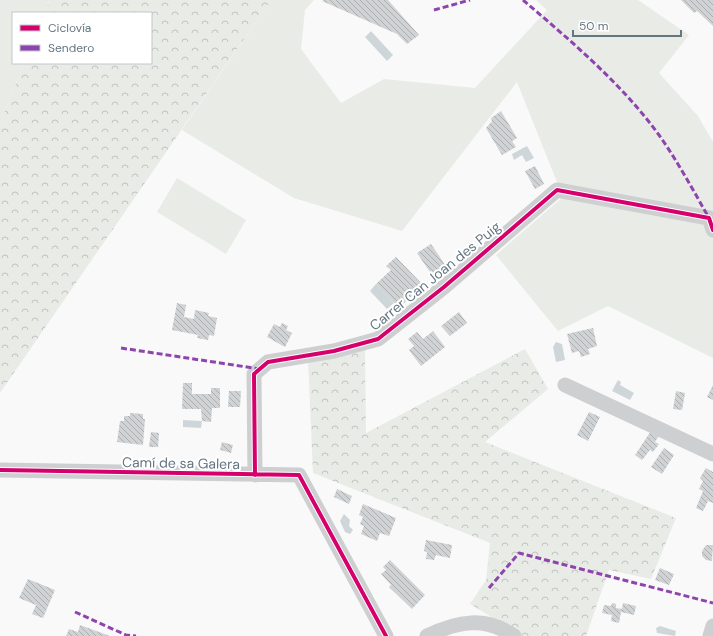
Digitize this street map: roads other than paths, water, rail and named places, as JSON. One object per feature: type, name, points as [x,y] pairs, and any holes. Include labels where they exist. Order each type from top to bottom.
[{"type":"street","name":"Carrer Can Joan des Puig","points":[[255,475],[254,374],[268,362],[334,351],[378,339],[444,287],[557,190],[709,218],[713,230]]},
{"type":"street","points":[[566,385],[713,454]]},
{"type":"street","name":"Camí de sa Galera","points":[[0,470],[299,475],[386,636]]},
{"type":"street","points":[[427,636],[440,630],[468,622],[501,627],[514,636]]},
{"type":"street","points":[[710,636],[713,626]]}]
